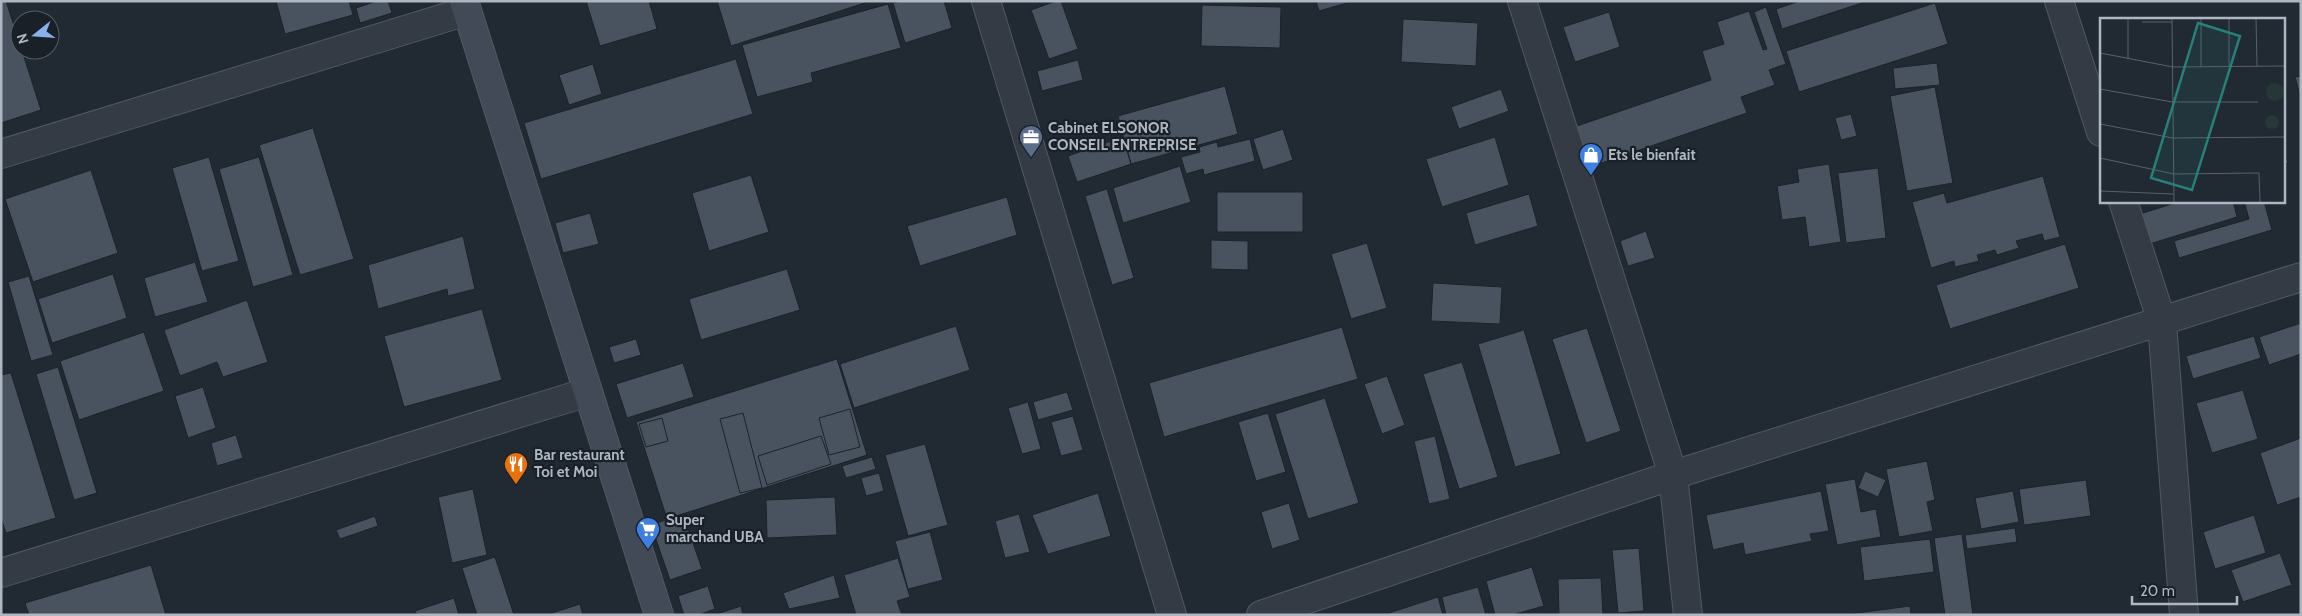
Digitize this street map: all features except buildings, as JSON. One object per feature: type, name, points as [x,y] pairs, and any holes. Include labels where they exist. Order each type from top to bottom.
[{"type":"street","points":[[986,1],[1172,615]]},
{"type":"street","points":[[1522,1],[1673,474],[1688,615]]},
{"type":"street","points":[[2059,1],[2100,129]]},
{"type":"street","points":[[1,154],[465,6],[659,615]]},
{"type":"street","points":[[2123,202],[2162,322],[2184,615]]},
{"type":"street","points":[[1261,615],[1673,474],[2301,277]]},
{"type":"street","points":[[1,573],[588,392]]},
{"type":"place","name":"Cabinet ELSONOR CONSEIL ENTREPRISE","points":[[1031,158]]},
{"type":"place","name":"Ets le bienfait","points":[[1591,176]]},
{"type":"place","name":"Bar restaurant Toi et Moi","points":[[516,485]]},
{"type":"place","name":"Super marchand UBA","points":[[648,550]]}]
